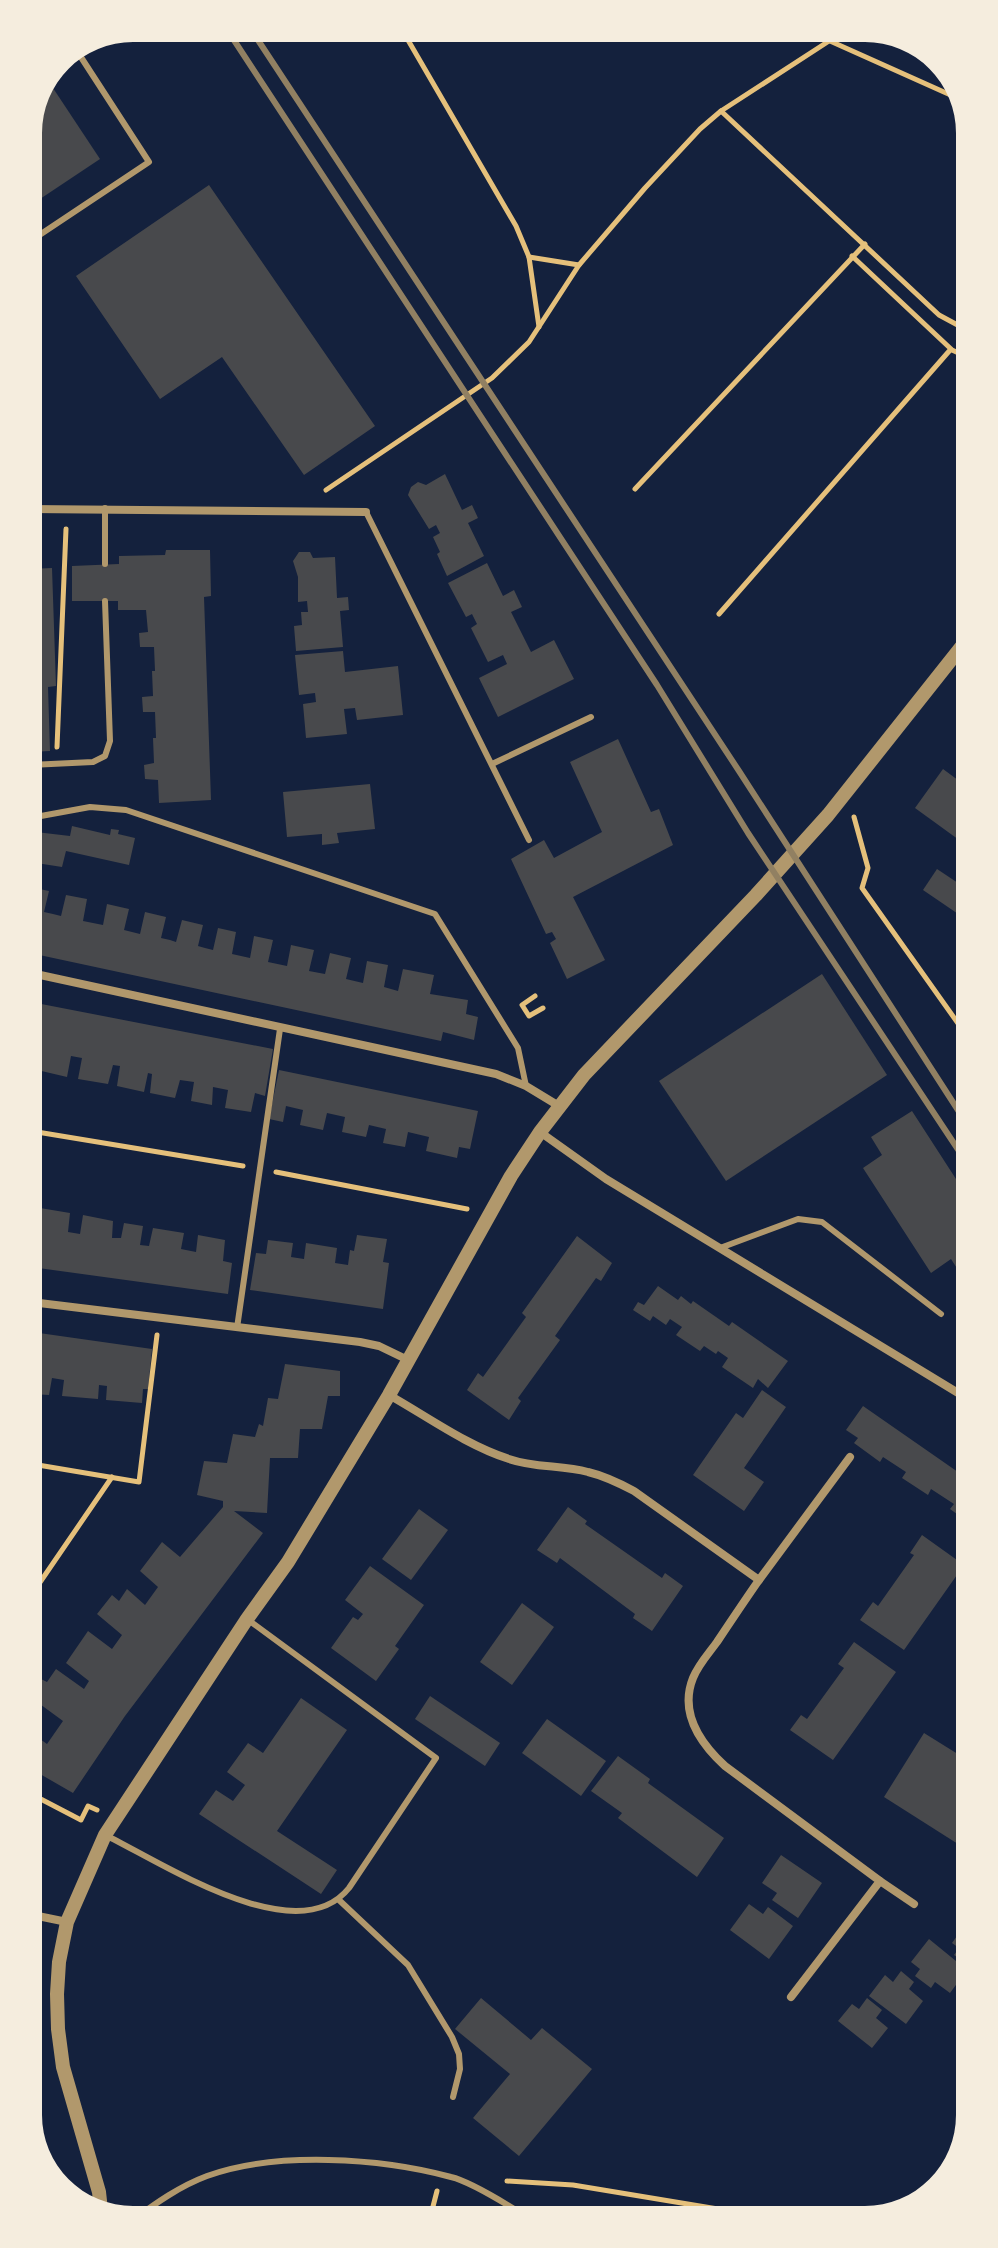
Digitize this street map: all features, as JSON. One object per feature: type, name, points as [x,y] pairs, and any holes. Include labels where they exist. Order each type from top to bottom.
[{"type":"street","points":[[42,509],[366,512]]},
{"type":"street","points":[[100,2200],[63,2067],[58,2029],[59,1962],[67,1922],[105,1835],[288,1562],[389,1395],[511,1176],[540,1132],[638,1016],[828,815],[956,654]]},
{"type":"street","points":[[42,975],[496,1074],[526,1086],[559,1106]]},
{"type":"street","points":[[540,1132],[606,1179],[956,1392]]},
{"type":"street","points":[[42,1303],[360,1342],[379,1346],[408,1360]]},
{"type":"street","points":[[389,1395],[477,1447],[535,1466],[587,1471],[612,1479],[634,1491],[759,1580]]},
{"type":"street","points":[[850,1457],[759,1580],[693,1677],[689,1707],[693,1727],[706,1747],[725,1766],[914,1904]]},
{"type":"street","points":[[791,1997],[880,1881]]},
{"type":"street","points":[[42,1917],[67,1922]]},
{"type":"lane","points":[[42,233],[149,162],[82,58]]},
{"type":"lane","points":[[105,508],[105,564]]},
{"type":"lane","points":[[366,512],[529,840]]},
{"type":"lane","points":[[42,764],[93,762],[105,756],[110,741],[105,601]]},
{"type":"lane","points":[[492,764],[591,717]]},
{"type":"lane","points":[[42,816],[90,807],[126,810],[435,914],[518,1048],[526,1086]]},
{"type":"lane","points":[[237,1328],[280,1029]]},
{"type":"lane","points":[[720,1248],[798,1219],[822,1222],[941,1314]]},
{"type":"lane","points":[[105,1835],[243,1902],[296,1911],[325,1907],[339,1900],[436,1758],[247,1619]]},
{"type":"lane","points":[[339,1900],[408,1965],[452,2037],[459,2054],[460,2069],[453,2097]]},
{"type":"lane","points":[[151,2206],[207,2176],[267,2162],[314,2160],[363,2162],[454,2177],[507,2206]]},
{"type":"path","points":[[409,42],[516,226],[529,257],[540,328]]},
{"type":"path","points":[[294,511],[492,378],[540,328],[579,265],[669,161],[721,111],[827,42]]},
{"type":"path","points":[[831,42],[947,94]]},
{"type":"path","points":[[721,111],[939,315],[956,324]]},
{"type":"path","points":[[635,489],[865,244]]},
{"type":"path","points":[[852,256],[956,352]]},
{"type":"path","points":[[529,257],[579,265]]},
{"type":"path","points":[[719,614],[951,349]]},
{"type":"path","points":[[57,763],[67,508]]},
{"type":"path","points":[[854,817],[868,868],[862,888],[956,1020]]},
{"type":"path","points":[[535,996],[522,1005],[529,1016],[543,1008]]},
{"type":"path","points":[[42,1133],[453,1205]]},
{"type":"path","points":[[42,1466],[139,1482],[156,1340]]},
{"type":"path","points":[[42,1579],[112,1477]]},
{"type":"path","points":[[42,1800],[81,1820],[88,1806],[114,1819]]},
{"type":"path","points":[[498,2180],[573,2185],[700,2206]]},
{"type":"building","points":[[54,89],[100,159],[42,198],[42,127]]},
{"type":"building","points":[[209,185],[375,426],[304,475],[222,357],[160,399],[76,276]]},
{"type":"building","points":[[445,474],[462,510],[472,505],[478,518],[468,523],[484,556],[447,576],[433,537],[440,533],[436,525],[429,529],[408,495],[411,487],[418,482],[426,485]]},
{"type":"building","points":[[166,550],[210,550],[211,596],[204,597],[211,800],[159,803],[158,780],[145,779],[144,765],[154,763],[153,738],[156,738],[155,712],[143,712],[142,697],[153,696],[152,671],[155,671],[154,647],[140,647],[139,633],[148,632],[146,610],[118,610],[118,601],[72,601],[72,566],[119,564],[119,556],[165,555]]},
{"type":"building","points":[[299,552],[310,552],[313,558],[335,557],[337,598],[348,597],[349,610],[340,611],[343,647],[296,651],[294,626],[302,625],[301,612],[308,612],[307,601],[298,602],[298,577],[293,561]]},
{"type":"building","points":[[487,563],[503,596],[514,590],[522,607],[511,612],[531,652],[554,640],[574,679],[498,717],[479,678],[507,664],[503,655],[488,662],[471,628],[477,624],[472,614],[466,617],[448,583]]},
{"type":"building","points":[[42,568],[52,568],[56,686],[48,687],[50,751],[42,751]]},
{"type":"building","points":[[343,651],[345,672],[398,666],[403,715],[357,720],[355,708],[344,709],[347,734],[306,738],[303,704],[316,702],[315,693],[299,695],[295,655]]},
{"type":"building","points":[[618,739],[651,812],[659,809],[673,845],[573,897],[605,960],[567,979],[550,943],[556,939],[552,932],[546,934],[511,859],[544,840],[554,858],[602,832],[570,762]]},
{"type":"building","points":[[943,769],[956,779],[956,838],[915,808]]},
{"type":"building","points":[[370,784],[375,829],[337,833],[339,843],[322,845],[322,834],[287,837],[283,792]]},
{"type":"building","points":[[72,826],[110,835],[111,829],[119,830],[118,834],[135,838],[129,865],[66,851],[62,867],[42,864],[42,833],[70,836]]},
{"type":"building","points":[[937,869],[956,882],[956,912],[923,890]]},
{"type":"building","points":[[42,890],[49,891],[44,912],[61,916],[66,895],[87,899],[83,921],[103,925],[107,904],[129,909],[124,930],[140,934],[145,912],[166,917],[161,938],[176,942],[182,920],[203,925],[198,946],[213,950],[218,928],[236,932],[232,954],[250,958],[254,936],[273,940],[268,962],[287,966],[291,945],[314,950],[309,971],[325,974],[330,953],[351,958],[346,979],[363,983],[367,961],[388,965],[384,987],[398,991],[403,969],[434,975],[430,994],[468,1000],[466,1014],[478,1017],[474,1040],[443,1032],[441,1041],[42,956]]},
{"type":"building","points":[[822,974],[887,1075],[726,1181],[659,1081]]},
{"type":"building","points":[[42,1004],[273,1049],[265,1096],[255,1093],[251,1112],[225,1108],[228,1090],[213,1087],[212,1105],[191,1101],[194,1082],[180,1080],[175,1098],[150,1093],[152,1074],[148,1073],[144,1092],[117,1086],[120,1066],[113,1065],[108,1084],[78,1079],[82,1058],[71,1056],[67,1077],[42,1071]]},
{"type":"building","points":[[279,1070],[478,1111],[470,1149],[459,1147],[457,1158],[426,1151],[429,1137],[408,1132],[405,1147],[383,1143],[386,1129],[369,1125],[366,1137],[342,1132],[345,1117],[327,1113],[323,1130],[300,1125],[303,1110],[286,1106],[283,1122],[269,1119]]},
{"type":"building","points":[[912,1111],[956,1179],[956,1267],[951,1259],[931,1273],[863,1168],[882,1155],[871,1137]]},
{"type":"building","points":[[42,1208],[70,1213],[68,1232],[80,1234],[83,1215],[113,1221],[112,1238],[121,1238],[124,1223],[143,1226],[140,1245],[149,1246],[153,1228],[184,1233],[181,1249],[196,1252],[198,1235],[225,1240],[223,1261],[232,1263],[228,1294],[42,1269]]},
{"type":"building","points":[[357,1235],[387,1239],[383,1262],[389,1263],[383,1309],[250,1290],[256,1253],[266,1254],[268,1240],[293,1243],[291,1257],[304,1259],[306,1243],[337,1248],[335,1263],[348,1265]]},
{"type":"building","points":[[577,1236],[612,1263],[601,1281],[596,1278],[555,1336],[560,1340],[518,1398],[521,1401],[509,1420],[467,1390],[478,1373],[483,1377],[526,1317],[522,1313]]},
{"type":"building","points":[[658,1286],[678,1300],[681,1296],[691,1304],[693,1301],[729,1326],[732,1322],[788,1361],[768,1388],[758,1379],[753,1388],[722,1367],[728,1358],[718,1351],[716,1354],[704,1346],[700,1351],[676,1335],[682,1327],[670,1319],[666,1325],[653,1316],[650,1321],[633,1310],[638,1302],[644,1305]]},
{"type":"building","points":[[42,1333],[152,1349],[148,1389],[143,1389],[142,1403],[106,1400],[107,1386],[99,1385],[98,1399],[62,1396],[64,1380],[52,1378],[49,1395],[42,1395]]},
{"type":"building","points":[[285,1364],[340,1371],[340,1396],[328,1396],[322,1429],[300,1429],[298,1458],[270,1458],[267,1513],[234,1511],[263,1533],[125,1716],[73,1793],[42,1775],[42,1740],[47,1744],[63,1721],[42,1706],[42,1680],[47,1682],[56,1669],[84,1689],[89,1681],[66,1663],[88,1631],[112,1649],[122,1635],[97,1614],[112,1595],[119,1601],[127,1589],[145,1605],[158,1587],[140,1571],[162,1542],[180,1557],[223,1507],[223,1501],[197,1495],[204,1461],[227,1463],[233,1434],[255,1437],[259,1424],[263,1426],[268,1398],[278,1399]]},
{"type":"building","points":[[762,1390],[786,1407],[744,1468],[764,1482],[744,1511],[693,1475],[736,1413],[743,1418]]},
{"type":"building","points":[[863,1406],[956,1471],[956,1513],[950,1509],[954,1504],[931,1489],[928,1495],[902,1478],[906,1472],[883,1457],[880,1462],[854,1443],[858,1438],[846,1430]]},
{"type":"building","points":[[568,1507],[587,1521],[585,1524],[662,1578],[665,1573],[683,1586],[652,1631],[633,1618],[635,1614],[560,1558],[557,1563],[537,1550]]},
{"type":"building","points":[[419,1509],[448,1530],[411,1580],[382,1559]]},
{"type":"building","points":[[922,1535],[956,1559],[956,1576],[904,1650],[860,1620],[873,1602],[878,1606],[914,1555],[910,1553]]},
{"type":"building","points":[[370,1566],[424,1605],[395,1646],[399,1649],[376,1681],[331,1648],[353,1617],[358,1620],[363,1614],[345,1600]]},
{"type":"building","points":[[522,1603],[554,1627],[512,1685],[480,1662]]},
{"type":"building","points":[[854,1642],[896,1672],[833,1760],[790,1730],[801,1715],[807,1719],[844,1668],[838,1664]]},
{"type":"building","points":[[430,1696],[500,1743],[485,1766],[415,1719]]},
{"type":"building","points":[[301,1698],[347,1730],[277,1831],[337,1870],[321,1894],[199,1814],[216,1790],[233,1801],[245,1785],[227,1772],[248,1743],[263,1753]]},
{"type":"building","points":[[547,1719],[606,1761],[581,1796],[522,1753]]},
{"type":"building","points":[[924,1733],[956,1753],[956,1843],[884,1797]]},
{"type":"building","points":[[618,1756],[650,1779],[648,1783],[724,1838],[697,1877],[618,1818],[622,1813],[591,1791]]},
{"type":"building","points":[[781,1855],[822,1883],[798,1918],[772,1900],[777,1893],[762,1883]]},
{"type":"building","points":[[749,1904],[763,1914],[768,1907],[793,1926],[769,1959],[730,1930]]},
{"type":"building","points":[[929,1939],[956,1961],[956,1985],[950,1993],[935,1982],[931,1988],[915,1976],[920,1969],[911,1962]]},
{"type":"building","points":[[901,1971],[914,1982],[909,1989],[923,2001],[906,2024],[869,1996],[885,1975],[893,1982]]},
{"type":"building","points":[[481,1998],[531,2040],[542,2028],[592,2069],[519,2156],[473,2118],[510,2074],[455,2029]]},
{"type":"building","points":[[867,1998],[882,2010],[876,2018],[888,2028],[872,2048],[838,2021],[852,2004],[859,2009]]},
{"type":"railway","points":[[235,42],[657,685],[748,833],[956,1146]]},
{"type":"railway","points":[[259,42],[956,1107]]}]
